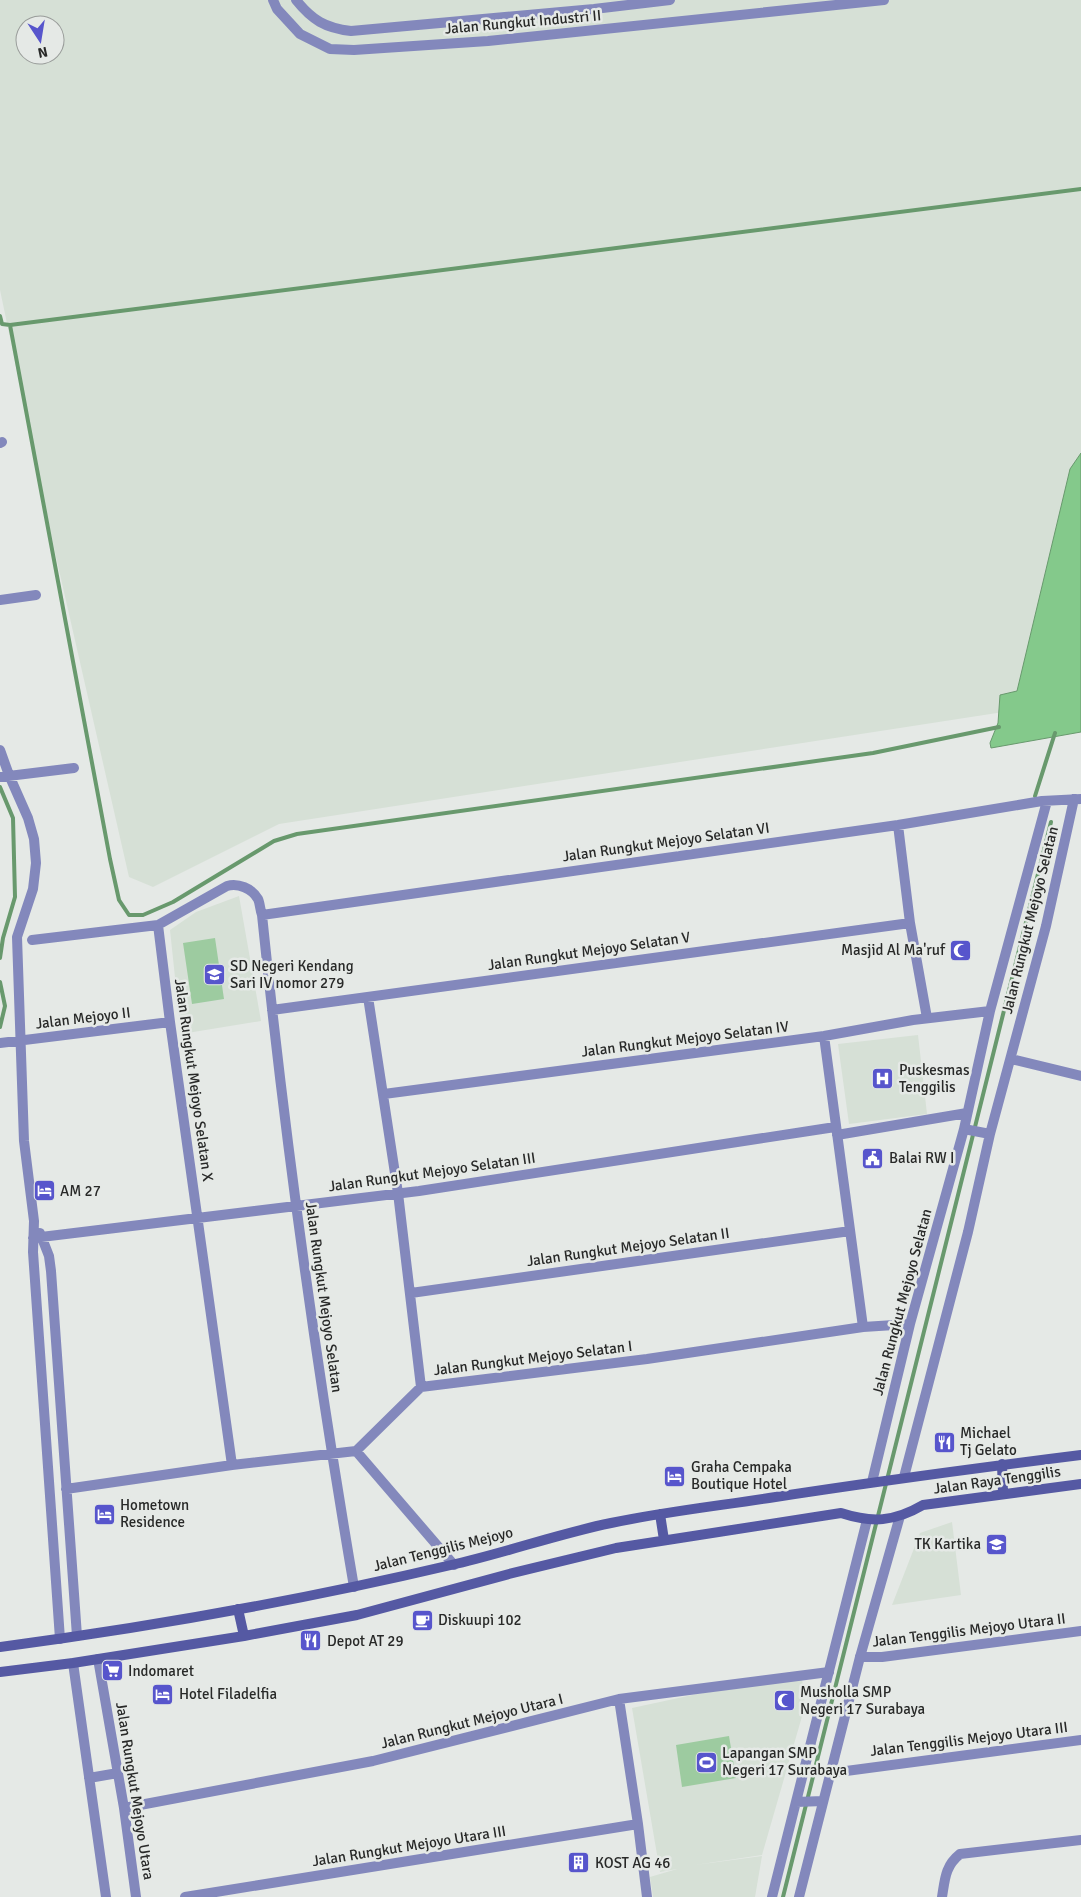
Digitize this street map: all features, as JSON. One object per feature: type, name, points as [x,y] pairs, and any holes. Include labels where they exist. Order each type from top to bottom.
[{"type":"main road","name":"Jalan Raya Tenggilis","points":[[899,1478],[1081,1454]]},
{"type":"main road","points":[[1002,1464],[1003,1493]]},
{"type":"main road","name":"Jalan Tenggilis Mejoyo","points":[[0,1647],[60,1639],[238,1609],[354,1587],[454,1565],[612,1522],[899,1478]]},
{"type":"main road","name":"Jalan Raya Tenggilis","points":[[895,1517],[923,1505],[1081,1484]]},
{"type":"main road","points":[[0,1672],[73,1663],[244,1636],[357,1615],[509,1574],[616,1548],[841,1513],[870,1520],[895,1517]]},
{"type":"main road","points":[[660,1514],[664,1540]]},
{"type":"main road","points":[[238,1609],[244,1636]]},
{"type":"street","name":"Jalan Rungkut Industri II","points":[[273,0],[277,9],[292,28],[300,34],[330,48],[354,50],[488,41],[884,0]]},
{"type":"street","name":"Jalan Rungkut Industri II","points":[[296,0],[305,11],[322,24],[334,29],[351,31],[594,10],[670,0]]},
{"type":"street","points":[[0,600],[36,595]]},
{"type":"street","points":[[0,750],[4,776],[28,818],[34,839],[36,863],[33,889],[17,937],[24,1141],[34,1221],[51,1271],[77,1636]]},
{"type":"street","points":[[4,776],[74,768]]},
{"type":"street","name":"Jalan Rungkut Mejoyo Selatan VI","points":[[262,914],[898,825],[1047,801],[1078,799]]},
{"type":"street","name":"Jalan Rungkut Mejoyo Selatan","points":[[899,1478],[968,1232],[987,1134],[1011,1059],[1078,799]]},
{"type":"street","name":"Jalan Rungkut Mejoyo Selatan","points":[[875,1482],[910,1324],[966,1130],[967,1113],[990,1011],[1047,801]]},
{"type":"street","points":[[898,825],[910,922],[927,1018]]},
{"type":"street","points":[[32,940],[158,925],[232,884],[244,887],[258,900],[262,914],[272,1010]]},
{"type":"street","name":"Jalan Rungkut Mejoyo Selatan V","points":[[272,1010],[910,922]]},
{"type":"street","name":"Jalan Rungkut Mejoyo Selatan X","points":[[158,925],[232,1465]]},
{"type":"street","points":[[368,997],[398,1193],[421,1387]]},
{"type":"street","name":"Jalan Rungkut Mejoyo Selatan","points":[[272,1010],[296,1206],[354,1587]]},
{"type":"street","name":"Jalan Rungkut Mejoyo Selatan IV","points":[[384,1094],[824,1036],[927,1018],[990,1011]]},
{"type":"street","name":"Jalan Mejoyo II","points":[[2,1043],[170,1022]]},
{"type":"street","points":[[824,1036],[863,1327]]},
{"type":"street","points":[[1011,1059],[1081,1076]]},
{"type":"street","name":"Jalan Rungkut Mejoyo Selatan III","points":[[38,1237],[398,1193],[967,1113]]},
{"type":"street","points":[[966,1130],[987,1134]]},
{"type":"street","name":"Jalan Rungkut Mejoyo Selatan II","points":[[411,1293],[850,1231]]},
{"type":"street","points":[[38,1237],[49,1492],[60,1639]]},
{"type":"street","name":"Jalan Rungkut Mejoyo Selatan I","points":[[356,1450],[421,1387],[647,1358],[863,1327],[910,1324]]},
{"type":"street","points":[[66,1489],[232,1465],[356,1450],[454,1565]]},
{"type":"street","points":[[799,1897],[820,1801],[831,1773],[895,1517]]},
{"type":"street","points":[[772,1897],[799,1802],[829,1672],[870,1520]]},
{"type":"street","name":"Jalan Tenggilis Mejoyo Utara II","points":[[860,1657],[882,1657],[1081,1631]]},
{"type":"street","name":"Jalan Rungkut Mejoyo Utara","points":[[98,1659],[124,1808],[136,1897]]},
{"type":"street","points":[[73,1663],[106,1897]]},
{"type":"street","name":"Jalan Rungkut Mejoyo Utara I","points":[[124,1808],[372,1761],[619,1699],[829,1672]]},
{"type":"street","points":[[619,1699],[647,1897]]},
{"type":"street","name":"Jalan Tenggilis Mejoyo Utara III","points":[[831,1773],[1081,1740]]},
{"type":"street","points":[[89,1778],[118,1773]]},
{"type":"street","points":[[799,1802],[820,1801]]},
{"type":"street","name":"Jalan Rungkut Mejoyo Utara III","points":[[185,1897],[638,1824]]},
{"type":"street","points":[[942,1897],[946,1870],[952,1860],[960,1854],[1081,1840]]},
{"type":"shaded area","points":[[0,0],[1081,0],[1081,700],[279,824],[153,887],[129,877],[56,557],[0,290]]},
{"type":"shaded area","points":[[1081,453],[1081,732],[991,748],[990,743],[998,723],[1000,695],[1017,691],[1070,469]]},
{"type":"shaded area","name":"SD Negeri Kendang Sari IV nomor 279","points":[[239,896],[261,1021],[181,1034],[170,930],[196,912]]},
{"type":"shaded area","points":[[215,938],[224,999],[192,1004],[183,943]]},
{"type":"shaded area","name":"Puskesmas Tenggilis","points":[[918,1035],[927,1114],[849,1124],[838,1044]]},
{"type":"shaded area","points":[[952,1522],[961,1595],[892,1605],[920,1533]]},
{"type":"shaded area","points":[[802,1678],[805,1706],[762,1855],[695,1865],[762,1856],[755,1897],[653,1897],[650,1877],[677,1869],[660,1872],[632,1708],[697,1694]]},
{"type":"shaded area","name":"Lapangan SMP Negeri 17 Surabaya","points":[[729,1736],[736,1778],[682,1787],[676,1745]]},
{"type":"waterway","points":[[0,316],[2,324],[10,325],[1081,189]]},
{"type":"waterway","points":[[10,325],[110,859],[119,900],[129,915],[143,915],[173,902],[274,841],[297,834],[873,753],[999,727]]},
{"type":"waterway","points":[[1035,796],[1055,733]]},
{"type":"waterway","points":[[0,787],[13,818],[15,897],[3,938],[0,958]]},
{"type":"waterway","points":[[783,1897],[1051,822]]},
{"type":"waterway","points":[[0,982],[5,1006],[0,1027]]},
{"type":"place","name":"Masjid Al Ma'ruf","points":[[961,950]]},
{"type":"place","name":"SD Negeri Kendang Sari IV nomor 279","points":[[214,975]]},
{"type":"place","name":"Puskesmas Tenggilis","points":[[883,1079]]},
{"type":"place","name":"Balai RW I","points":[[873,1158]]},
{"type":"place","name":"AM 27","points":[[44,1191]]},
{"type":"place","name":"Michael Tj Gelato","points":[[944,1442]]},
{"type":"place","name":"Graha Cempaka Boutique Hotel","points":[[675,1476]]},
{"type":"place","name":"Hometown Residence","points":[[104,1514]]},
{"type":"place","name":"TK Kartika","points":[[997,1544]]},
{"type":"place","name":"Diskuupi 102","points":[[422,1620]]},
{"type":"place","name":"Depot AT 29","points":[[311,1641]]},
{"type":"place","name":"Indomaret","points":[[112,1671]]},
{"type":"place","name":"Hotel Filadelfia","points":[[163,1694]]},
{"type":"place","name":"Musholla SMP Negeri 17 Surabaya","points":[[784,1701]]},
{"type":"place","name":"Lapangan SMP Negeri 17 Surabaya","points":[[706,1762]]},
{"type":"place","name":"KOST AG 46","points":[[579,1863]]}]
